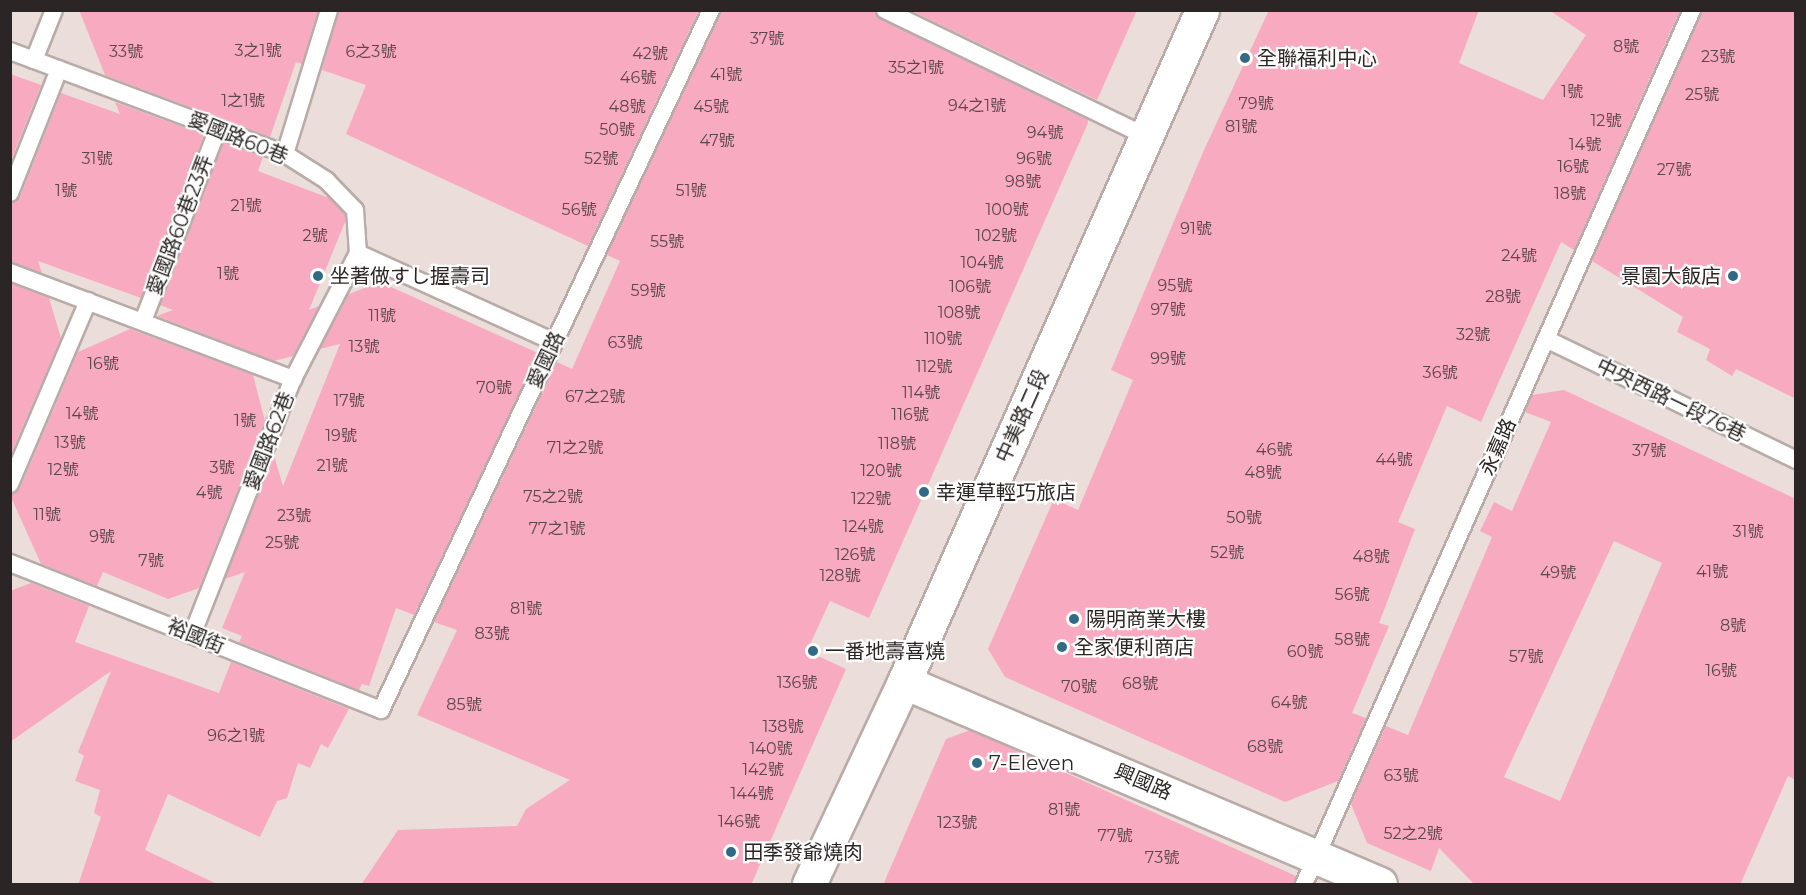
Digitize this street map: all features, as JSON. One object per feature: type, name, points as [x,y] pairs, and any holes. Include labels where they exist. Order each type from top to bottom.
[{"type":"street","name":"中美路二段","points":[[809,885],[904,682],[1202,10]]},
{"type":"street","name":"興國路","points":[[904,682],[1310,870],[1380,885]]},
{"type":"lane","points":[[34,60],[54,10]]},
{"type":"lane","points":[[285,154],[329,10]]},
{"type":"lane","name":"愛國路","points":[[381,710],[711,10]]},
{"type":"lane","points":[[885,10],[1146,136]]},
{"type":"lane","name":"永嘉路","points":[[1310,870],[1692,10]]},
{"type":"lane","name":"愛國路60巷","points":[[10,51],[285,154],[326,180],[355,210],[358,253]]},
{"type":"lane","points":[[10,193],[59,69]]},
{"type":"lane","name":"愛國路60巷23弄","points":[[143,321],[218,129]]},
{"type":"lane","points":[[358,253],[554,342]]},
{"type":"lane","name":"愛國路62巷","points":[[192,635],[293,379],[358,253]]},
{"type":"lane","points":[[10,272],[293,379]]},
{"type":"lane","points":[[10,484],[88,301]]},
{"type":"lane","name":"中央西路一段76巷","points":[[1546,339],[1796,460]]},
{"type":"lane","name":"裕國街","points":[[10,563],[381,710]]},
{"type":"building","points":[[79,10],[318,10],[302,64],[296,62],[270,137],[105,75]]},
{"type":"building","points":[[339,10],[699,10],[588,246],[346,134],[366,85],[322,70]]},
{"type":"building","points":[[721,10],[875,10],[880,19],[1088,120],[1088,123],[869,618],[830,601],[807,651],[846,669],[751,885],[361,885],[398,830],[517,826],[526,809],[570,780],[417,715],[457,630],[434,622],[557,362],[572,369],[620,261],[607,255]]},
{"type":"building","points":[[910,10],[1137,10],[1097,100]]},
{"type":"building","points":[[1269,10],[1479,10],[1459,63],[1543,100],[1586,35],[1549,10],[1680,10],[1574,250],[1561,242],[1481,422],[1447,406],[1398,522],[1415,529],[1379,623],[1389,626],[1352,713],[1366,718],[1338,781],[1285,802],[1005,677],[988,649],[1054,499],[1078,510],[1133,380],[1111,370],[1204,150]]},
{"type":"building","points":[[1702,10],[1796,10],[1796,399],[1736,369],[1732,376],[1706,360],[1710,349],[1677,332],[1683,317],[1592,261]]},
{"type":"building","points":[[10,74],[41,85],[10,163]]},
{"type":"building","points":[[61,93],[120,114],[115,102],[204,135],[141,298],[38,261],[42,273],[10,262],[10,203],[20,197]]},
{"type":"building","points":[[224,142],[263,157],[258,171],[329,198],[345,215],[345,222],[309,310],[319,306],[293,356],[274,361],[157,316],[173,310],[160,305]]},
{"type":"building","points":[[380,282],[538,353],[414,615],[396,608],[369,686],[362,684],[359,690],[239,642],[242,636],[222,628],[245,572],[225,579],[274,455],[283,486],[340,344],[320,349],[349,294]]},
{"type":"building","points":[[10,283],[49,298],[61,338],[10,456]]},
{"type":"building","points":[[130,329],[253,375],[265,421],[199,588],[168,599],[103,572],[97,586],[41,564],[10,495],[20,488],[78,352]]},
{"type":"building","points":[[1564,390],[1796,499],[1796,780],[1788,776],[1740,885],[1475,885],[1439,848],[1431,871],[1367,843],[1351,804],[1386,726],[1408,735],[1492,537],[1480,531],[1494,502],[1512,511],[1551,422],[1525,412],[1532,395]],"holes":[[[1614,541],[1662,563],[1560,801],[1504,777]]]},
{"type":"building","points":[[31,583],[89,606],[75,642],[219,693],[231,662],[349,709],[328,748],[321,744],[310,768],[298,763],[287,798],[277,801],[260,837],[168,794],[145,850],[219,885],[78,885],[101,817],[94,813],[100,790],[75,781],[84,756],[78,752],[111,671],[10,742],[10,591]]},
{"type":"building","points":[[970,730],[1296,876],[1294,885],[883,885],[946,739]]},
{"type":"place","name":"全聯福利中心","points":[[1245,58]]},
{"type":"place","name":"坐著做すし握壽司","points":[[318,276]]},
{"type":"place","name":"景園大飯店","points":[[1733,276]]},
{"type":"place","name":"幸運草輕巧旅店","points":[[924,492]]},
{"type":"place","name":"陽明商業大樓","points":[[1074,619]]},
{"type":"place","name":"全家便利商店","points":[[1062,647]]},
{"type":"place","name":"一番地壽喜燒","points":[[813,651]]},
{"type":"place","name":"7-Eleven","points":[[977,763]]},
{"type":"place","name":"田季發爺燒肉","points":[[731,852]]}]
